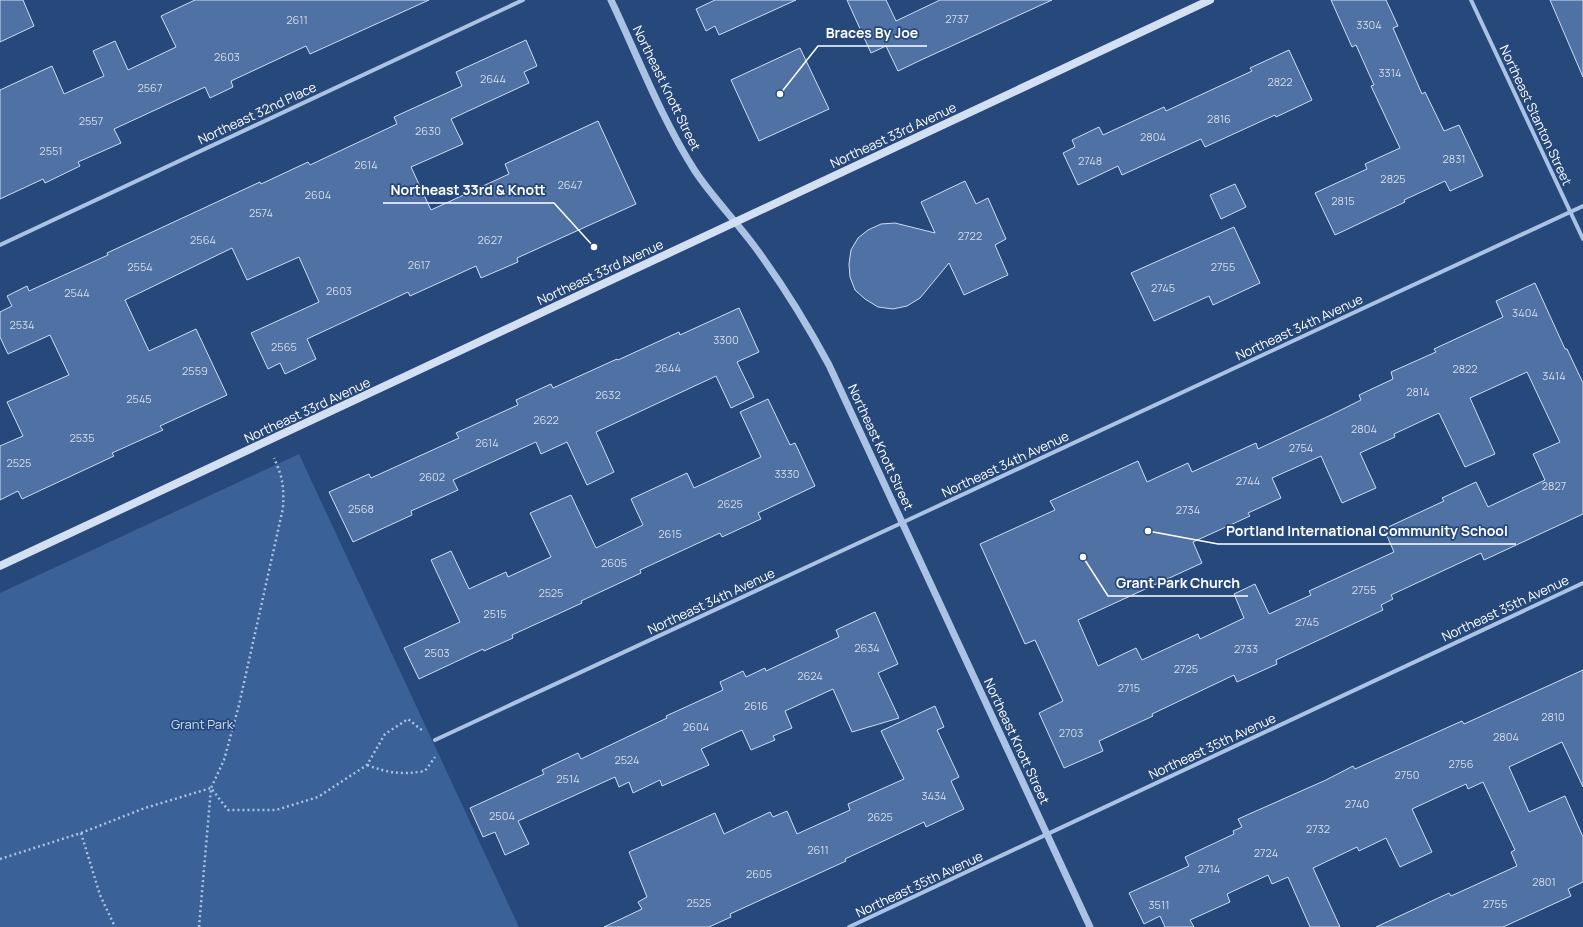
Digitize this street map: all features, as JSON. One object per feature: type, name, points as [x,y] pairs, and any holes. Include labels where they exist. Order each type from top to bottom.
[{"type":"main road","name":"Northeast 33rd Avenue","points":[[0,566],[1210,0]]},
{"type":"street","name":"Northeast 32nd Place","points":[[0,245],[523,0]]},
{"type":"street","name":"Northeast Knott Street","points":[[611,0],[667,121],[682,149],[696,172],[755,247],[807,325],[829,365],[1090,927]]},
{"type":"street","name":"Northeast Stanton Street","points":[[1471,0],[1583,239]]},
{"type":"street","name":"Northeast 34th Avenue","points":[[436,740],[1583,206]]},
{"type":"street","name":"Northeast 35th Avenue","points":[[849,927],[1583,583]]},
{"type":"path","points":[[199,927],[211,788],[224,760],[239,705],[283,508],[284,488],[282,474],[267,442]]},
{"type":"path","points":[[211,788],[228,810],[276,810],[318,797],[367,764],[385,734],[408,719],[436,740],[435,759],[425,771],[409,774],[386,772],[367,764]]},
{"type":"path","points":[[0,859],[81,833],[145,808],[211,788]]},
{"type":"path","points":[[81,833],[100,895],[115,927]]},
{"type":"green space","name":"Grant Park","points":[[299,454],[519,927],[0,927],[0,593]]},
{"type":"building","points":[[0,0],[23,0],[34,26],[0,42]]},
{"type":"building","points":[[195,0],[429,0],[310,54],[306,46],[231,81],[233,87],[210,98],[205,87],[114,129],[121,143],[78,162],[80,166],[45,183],[43,179],[0,199],[0,90],[52,66],[64,94],[104,76],[93,51],[115,41],[128,70],[176,47],[161,16]]},
{"type":"building","points":[[715,0],[796,0],[719,35],[715,26],[706,31],[696,9]]},
{"type":"building","points":[[847,0],[886,0],[896,21],[940,0],[1052,0],[898,71],[886,46],[871,53]]},
{"type":"building","points":[[1331,0],[1386,0],[1398,26],[1393,28],[1422,94],[1425,92],[1444,131],[1459,125],[1483,176],[1450,191],[1445,181],[1404,200],[1405,202],[1335,235],[1315,193],[1367,169],[1365,164],[1400,148],[1371,86],[1374,85],[1356,45],[1352,47]]},
{"type":"building","points":[[1550,0],[1583,0],[1583,77]]},
{"type":"building","points":[[526,40],[537,66],[524,72],[529,83],[451,119],[463,144],[411,167],[431,210],[509,174],[505,164],[598,121],[636,204],[517,258],[518,262],[481,278],[476,266],[410,296],[408,292],[307,339],[316,359],[285,374],[280,363],[268,369],[251,333],[319,302],[299,257],[247,280],[232,248],[125,300],[149,351],[196,329],[227,395],[160,426],[163,430],[112,453],[114,456],[22,499],[18,491],[0,500],[0,446],[23,436],[7,402],[69,375],[50,335],[8,354],[0,337],[0,312],[12,306],[7,296],[27,286],[29,291],[260,182],[261,184],[308,162],[310,165],[397,124],[394,117],[462,86],[456,72]]},
{"type":"building","points":[[800,48],[829,109],[759,141],[731,80]]},
{"type":"building","points":[[1289,50],[1312,100],[1205,147],[1201,139],[1122,175],[1118,166],[1078,185],[1063,153],[1075,147],[1072,140],[1099,127],[1103,135],[1164,107],[1166,111],[1252,71],[1250,68]]},
{"type":"building","points":[[965,181],[976,204],[988,198],[1006,239],[995,245],[1008,275],[964,295],[949,263],[920,298],[907,306],[893,309],[878,307],[865,299],[855,290],[850,277],[849,264],[851,250],[858,238],[868,230],[881,224],[895,223],[935,233],[921,202]]},
{"type":"building","points":[[1235,184],[1246,207],[1221,219],[1210,195]]},
{"type":"building","points":[[1234,227],[1260,283],[1213,305],[1209,296],[1154,321],[1131,273]]},
{"type":"building","points":[[1535,283],[1565,349],[1567,349],[1583,383],[1583,514],[1484,560],[1481,553],[1391,595],[1393,599],[1381,605],[1383,610],[1276,660],[1277,664],[1237,682],[1234,675],[1152,714],[1153,716],[1099,741],[1103,751],[1064,768],[1039,713],[1063,701],[1035,640],[1025,644],[980,544],[1055,510],[1050,501],[1138,461],[1147,482],[1188,463],[1192,472],[1256,443],[1258,449],[1331,415],[1361,400],[1359,395],[1393,379],[1391,372],[1436,352],[1434,349],[1503,317],[1496,301]],"holes":[[[1527,372],[1560,442],[1533,454],[1545,480],[1488,507],[1476,482],[1442,498],[1444,501],[1384,529],[1394,552],[1309,591],[1311,595],[1269,614],[1255,584],[1234,594],[1244,618],[1200,639],[1198,634],[1142,660],[1136,648],[1098,666],[1078,620],[1202,563],[1193,542],[1250,516],[1248,513],[1281,498],[1272,478],[1321,456],[1342,503],[1376,488],[1360,453],[1395,437],[1394,434],[1439,413],[1465,467],[1495,454],[1470,398]]]},
{"type":"building","points":[[739,308],[759,352],[737,362],[754,397],[731,408],[716,376],[596,432],[614,472],[587,485],[567,442],[541,454],[536,442],[453,480],[458,490],[411,511],[412,515],[353,542],[329,492],[369,474],[371,478],[459,438],[456,433],[518,405],[516,400],[551,384],[553,388],[679,332],[680,335]]},
{"type":"building","points":[[768,399],[790,445],[795,443],[815,486],[758,513],[761,519],[722,537],[720,533],[640,570],[641,573],[581,601],[582,603],[512,635],[513,638],[484,651],[483,649],[419,679],[404,648],[460,622],[431,560],[451,551],[469,589],[506,572],[508,577],[551,557],[530,513],[571,495],[596,548],[643,525],[631,499],[687,473],[694,488],[761,457],[740,412]]},
{"type":"building","points":[[875,612],[898,664],[878,673],[899,718],[852,732],[833,689],[785,711],[792,728],[773,736],[775,740],[751,750],[742,730],[701,749],[709,765],[662,786],[660,780],[633,793],[629,782],[619,787],[615,777],[518,821],[529,844],[505,855],[495,832],[483,837],[470,808],[544,774],[542,770],[578,753],[581,759],[667,718],[666,716],[723,690],[720,682],[743,671],[746,677],[765,668],[766,671],[839,637],[836,630]]},
{"type":"building","points":[[1583,670],[1583,787],[1562,742],[1509,767],[1529,812],[1565,796],[1583,837],[1583,882],[1568,889],[1571,896],[1503,927],[1376,927],[1449,893],[1451,896],[1517,866],[1511,852],[1515,850],[1483,782],[1468,789],[1466,784],[1412,809],[1432,852],[1400,867],[1386,838],[1359,851],[1357,847],[1313,868],[1340,927],[1310,927],[1288,877],[1272,884],[1268,875],[1227,894],[1230,902],[1190,920],[1194,927],[1165,927],[1160,916],[1144,924],[1129,893],[1189,866],[1185,857],[1234,834],[1233,831],[1242,827],[1238,819],[1326,780],[1353,766],[1355,769],[1462,721],[1464,724]]},
{"type":"building","points":[[935,706],[944,727],[937,730],[959,777],[951,781],[964,809],[926,827],[924,822],[845,859],[846,861],[730,914],[731,917],[709,927],[604,927],[642,909],[638,902],[647,897],[629,852],[715,813],[724,834],[770,812],[773,817],[787,811],[797,834],[850,810],[848,804],[904,779],[881,731]]},
{"type":"place","name":"Braces By Joe","points":[[780,94]]},
{"type":"place","name":"Northeast 33rd & Knott","points":[[594,247]]},
{"type":"place","name":"Portland International Community School","points":[[1148,531]]},
{"type":"place","name":"Grant Park Church","points":[[1083,557]]}]
